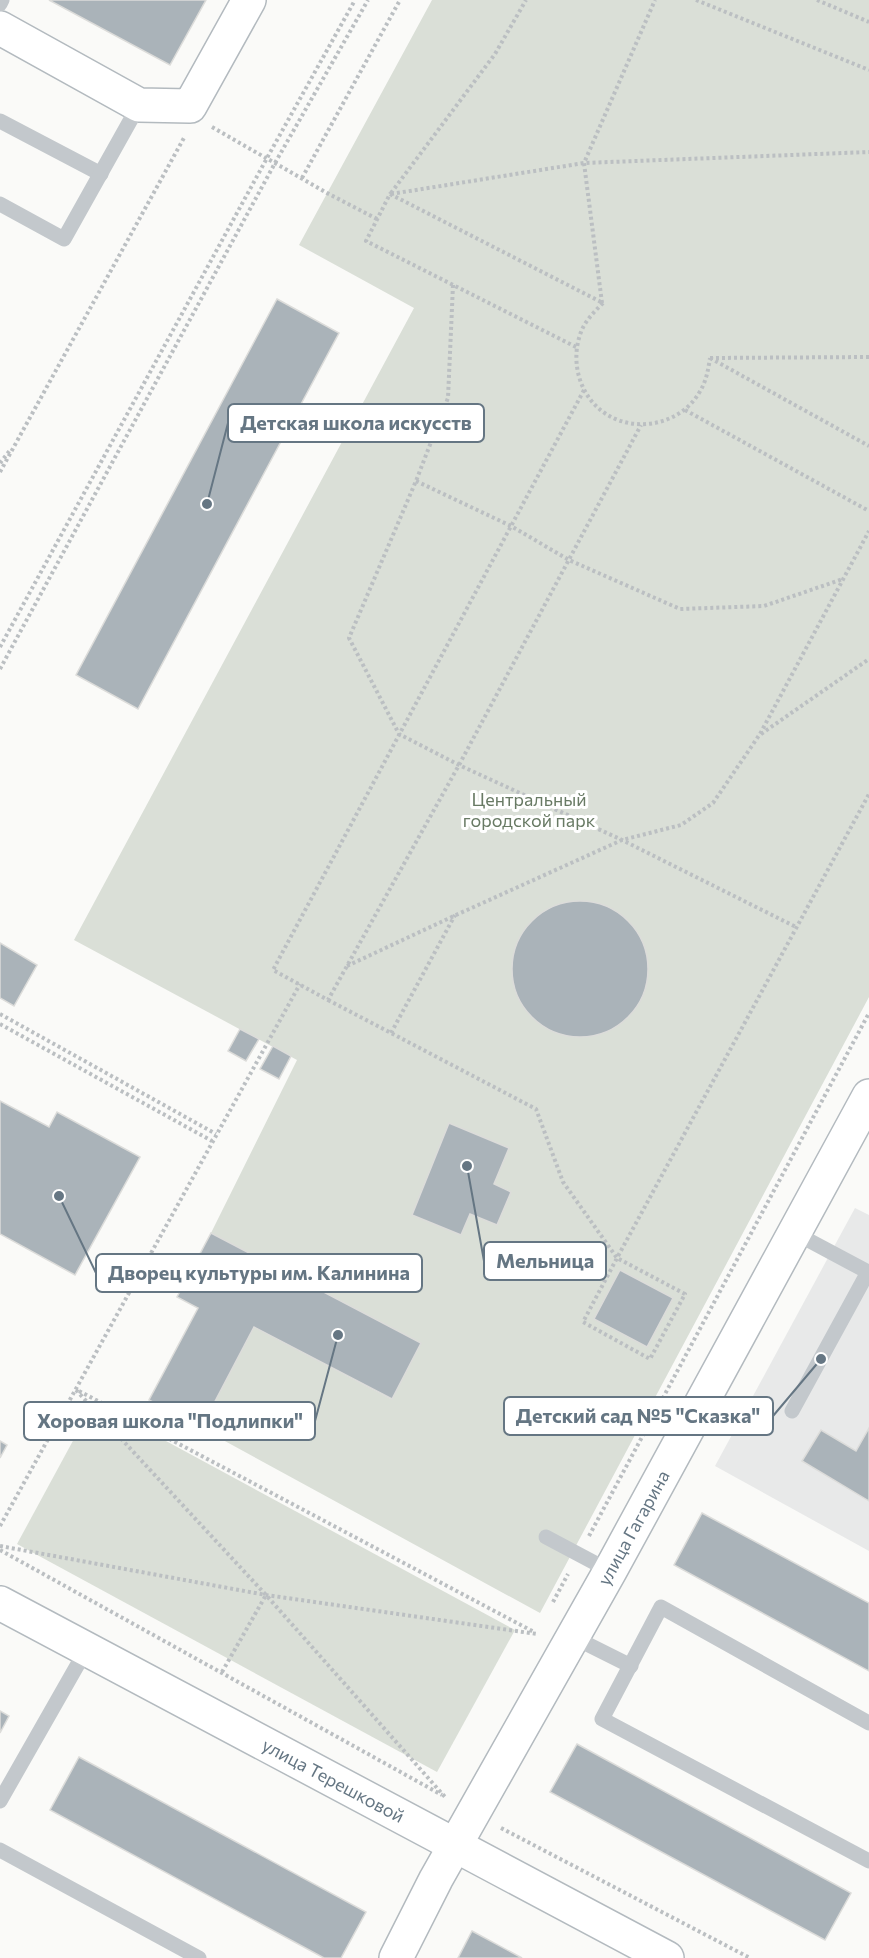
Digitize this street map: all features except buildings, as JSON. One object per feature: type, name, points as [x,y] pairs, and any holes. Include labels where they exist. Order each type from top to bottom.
[{"type":"street","points":[[0,28],[138,105],[190,106],[249,0]]},
{"type":"street","name":"улица Гагарина","points":[[396,1958],[455,1845],[610,1571],[869,1096]]},
{"type":"street","name":"улица Терешковой","points":[[0,1603],[667,1958]]},
{"type":"lane","points":[[0,204],[64,239],[138,105]]},
{"type":"lane","points":[[0,121],[101,174]]},
{"type":"lane","points":[[792,1411],[868,1272],[795,1233]]},
{"type":"lane","points":[[546,1537],[610,1571]]},
{"type":"lane","points":[[869,1723],[661,1607],[602,1719],[869,1861]]},
{"type":"lane","points":[[573,1637],[631,1666]]},
{"type":"lane","points":[[0,1801],[86,1650]]},
{"type":"lane","points":[[0,1850],[199,1958]]},
{"type":"path","points":[[0,647],[355,0]]},
{"type":"path","points":[[0,669],[275,163],[368,0]]},
{"type":"path","points":[[302,178],[400,0]]},
{"type":"path","points":[[526,0],[495,54],[390,194],[366,241],[576,347]]},
{"type":"path","points":[[603,303],[584,163],[655,0]]},
{"type":"path","points":[[696,0],[869,70]]},
{"type":"path","points":[[817,0],[869,22]]},
{"type":"path","points":[[206,123],[377,219]]},
{"type":"path","points":[[0,472],[190,128]]},
{"type":"path","points":[[390,194],[584,163],[869,152]]},
{"type":"path","points":[[390,194],[603,303]]},
{"type":"path","points":[[453,285],[447,398],[416,481],[350,638],[399,734],[459,765],[622,840],[796,927]]},
{"type":"path","points":[[603,303],[590,316],[581,331],[576,347],[576,369],[584,390],[598,408],[618,420],[641,425],[657,423],[685,410],[698,395],[706,378],[710,358]]},
{"type":"path","points":[[710,358],[869,357]]},
{"type":"path","points":[[710,358],[869,446]]},
{"type":"path","points":[[584,390],[273,970],[536,1109],[563,1182],[617,1258],[685,1294],[650,1359],[583,1322],[617,1258],[796,927],[869,794]]},
{"type":"path","points":[[685,410],[869,511]]},
{"type":"path","points":[[328,1000],[459,765],[641,425]]},
{"type":"path","points":[[0,463],[20,437]]},
{"type":"path","points":[[416,481],[511,526],[569,560],[680,609],[764,606],[843,579]]},
{"type":"path","points":[[346,966],[622,840],[681,825],[713,803],[760,734],[869,531]]},
{"type":"path","points":[[760,734],[869,659]]},
{"type":"path","points":[[391,1033],[456,915]]},
{"type":"path","points":[[0,1526],[300,984]]},
{"type":"path","points":[[552,1604],[869,1012]]},
{"type":"path","points":[[0,1014],[216,1134]]},
{"type":"path","points":[[0,1024],[212,1141]]},
{"type":"path","points":[[0,1548],[445,1797],[266,1595],[76,1390]]},
{"type":"path","points":[[76,1390],[537,1634]]},
{"type":"path","points":[[0,1548],[266,1595],[537,1634]]},
{"type":"path","points":[[222,1672],[266,1595]]},
{"type":"path","points":[[531,1644],[542,1624]]},
{"type":"path","points":[[495,1825],[750,1958]]},
{"type":"shaded area","points":[[855,1208],[869,1215],[869,1551],[715,1466]]},
{"type":"green space","name":"Центральный городской парк","points":[[432,0],[869,0],[869,997],[540,1613],[201,1428],[254,1327],[391,1399],[421,1343],[211,1233],[297,1060],[74,940],[414,308],[299,245]]},
{"type":"green space","points":[[94,1402],[515,1630],[437,1772],[17,1544]]},
{"type":"place","name":"Детская школа искусств","points":[[207,504]]},
{"type":"place","name":"Мельница","points":[[467,1166]]},
{"type":"place","name":"Дворец культуры им. Калинина","points":[[59,1196]]},
{"type":"place","name":"Хоровая школа \"Подлипки\"","points":[[338,1335]]},
{"type":"place","name":"Детский сад №5 \"Сказка\"","points":[[821,1359]]}]
